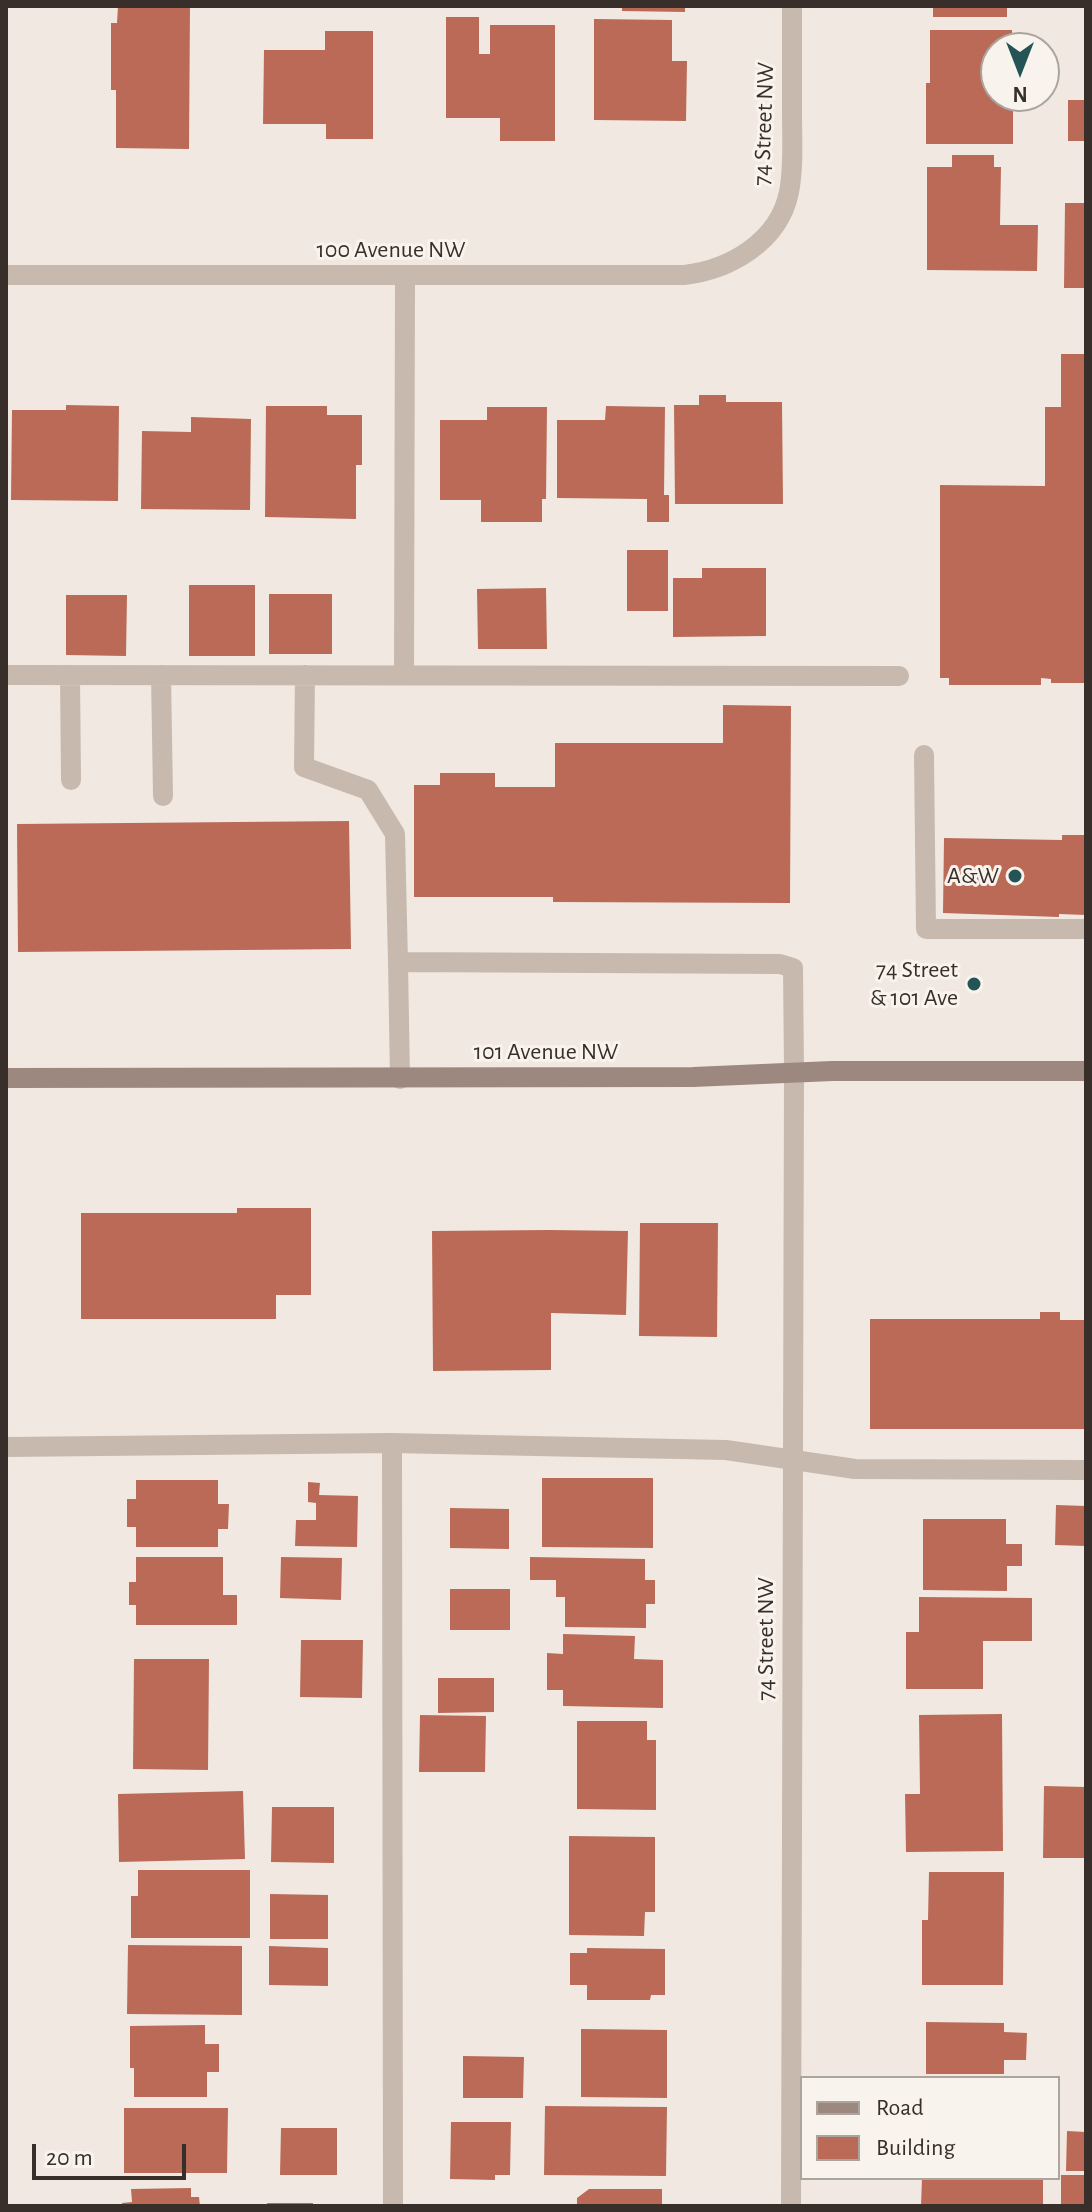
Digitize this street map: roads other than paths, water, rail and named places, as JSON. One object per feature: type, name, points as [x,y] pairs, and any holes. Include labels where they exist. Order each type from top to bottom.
[{"type":"main road","name":"101 Avenue NW","points":[[6,1078],[400,1079],[693,1077],[794,1072],[1086,1071]]},
{"type":"street","name":"74 Street NW","points":[[765,237],[788,197],[792,167],[792,6]]},
{"type":"street","name":"100 Avenue NW","points":[[6,275],[684,275],[706,272],[746,254],[765,237]]},
{"type":"street","points":[[404,675],[405,277]]},
{"type":"street","points":[[6,675],[899,676]]},
{"type":"street","points":[[70,675],[71,780]]},
{"type":"street","points":[[161,675],[163,796]]},
{"type":"street","points":[[305,675],[304,767],[368,790],[395,834],[400,1079]]},
{"type":"street","points":[[924,755],[926,929],[1086,929]]},
{"type":"street","name":"74 Street NW","points":[[398,962],[780,964],[793,968],[791,2206]]},
{"type":"street","points":[[392,1443],[393,2206]]},
{"type":"street","points":[[6,1447],[392,1443],[726,1450],[855,1469],[1086,1470]]},
{"type":"place","name":"A&W","points":[[1015,876]]},
{"type":"place","name":"74 Street & 101 Ave","points":[[974,984]]}]
